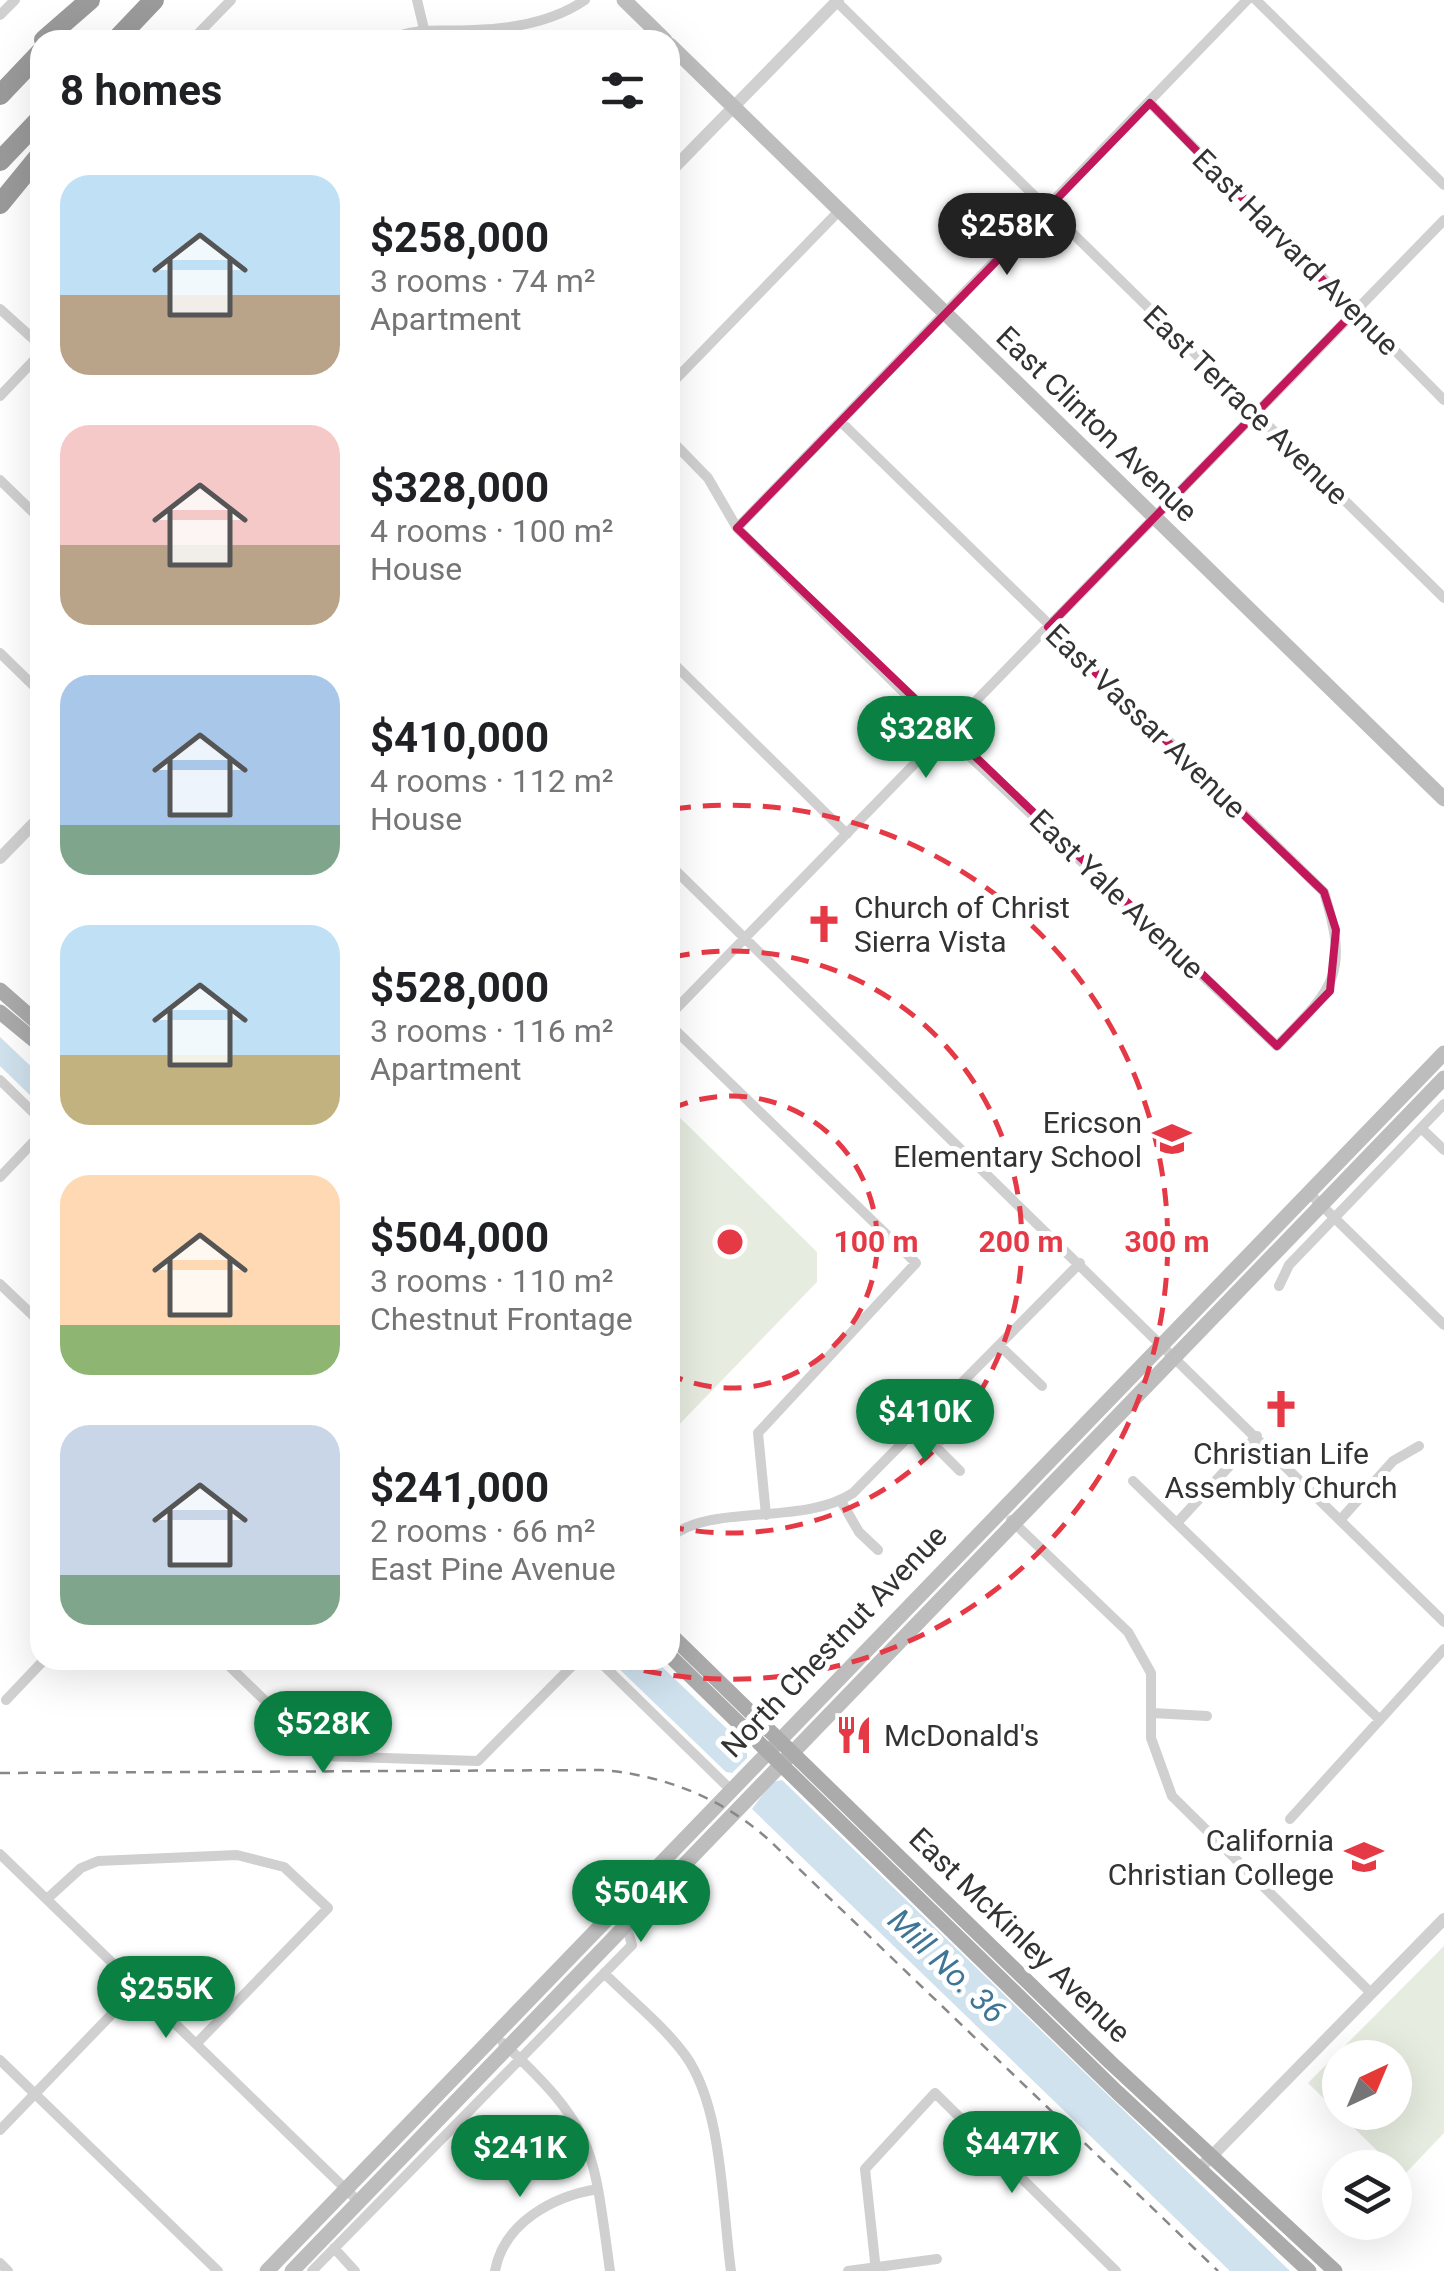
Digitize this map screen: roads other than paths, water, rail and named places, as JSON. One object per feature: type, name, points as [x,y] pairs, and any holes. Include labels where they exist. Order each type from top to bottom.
[{"type":"highway","points":[[62,30],[91,0]]},
{"type":"highway","points":[[56,30],[91,0]]},
{"type":"highway","points":[[126,30],[154,0]]},
{"type":"highway","points":[[142,30],[167,0]]},
{"type":"highway","points":[[0,78],[30,52]]},
{"type":"highway","points":[[0,95],[30,64]]},
{"type":"highway","points":[[0,161],[30,130]]},
{"type":"highway","points":[[0,204],[30,167]]},
{"type":"main road","name":"East Clinton Avenue","points":[[624,0],[655,30]]},
{"type":"main road","name":"East Clinton Avenue","points":[[680,55],[1444,800]]},
{"type":"main road","points":[[0,990],[30,1011]]},
{"type":"main road","points":[[0,1012],[30,1038]]},
{"type":"main road","name":"North Chestnut Avenue","points":[[292,2271],[495,2036],[753,1764],[1444,1052]]},
{"type":"main road","name":"North Chestnut Avenue","points":[[267,2271],[514,2054],[726,1818],[1444,1078]]},
{"type":"main road","points":[[906,1632],[911,1614],[950,1573],[970,1539]]},
{"type":"main road","name":"East McKinley Avenue","points":[[680,1644],[1212,2157],[1336,2271]]},
{"type":"main road","name":"East McKinley Avenue","points":[[680,1666],[871,1854],[1309,2271]]},
{"type":"main road","points":[[726,1818],[735,1783]]},
{"type":"main road","points":[[871,1854],[910,1880],[987,1953],[1000,1954]]},
{"type":"main road","points":[[584,1972],[590,1954],[611,1932],[609,1919]]},
{"type":"street","points":[[0,15],[15,0]]},
{"type":"street","points":[[202,30],[231,0]]},
{"type":"street","points":[[417,0],[424,29]]},
{"type":"street","points":[[421,30],[500,28],[553,18],[585,0]]},
{"type":"street","points":[[737,528],[1247,0]]},
{"type":"street","points":[[1256,0],[1444,185]]},
{"type":"street","points":[[680,162],[837,1]]},
{"type":"street","name":"East Terrace Avenue","points":[[837,1],[1444,598]]},
{"type":"street","name":"East Harvard Avenue","points":[[1150,103],[1444,400]]},
{"type":"street","points":[[680,375],[839,211]]},
{"type":"street","points":[[680,1005],[1444,220]]},
{"type":"street","points":[[0,309],[30,336]]},
{"type":"street","points":[[0,396],[30,364]]},
{"type":"street","name":"East Vassar Avenue","points":[[842,423],[1324,892],[1336,930],[1330,991],[1276,1046]]},
{"type":"street","name":"East Yale Avenue","points":[[680,449],[708,478],[737,528],[945,733],[1276,1046]]},
{"type":"street","points":[[0,480],[30,509]]},
{"type":"street","points":[[0,654],[30,682]]},
{"type":"street","points":[[680,670],[846,834]]},
{"type":"street","points":[[0,858],[30,827]]},
{"type":"street","points":[[680,875],[1444,1622]]},
{"type":"street","points":[[680,1035],[916,1264],[758,1434],[766,1515]]},
{"type":"street","points":[[0,1080],[30,1109]]},
{"type":"street","points":[[1279,1286],[1285,1270],[1444,1104]]},
{"type":"street","points":[[1421,1128],[1444,1150]]},
{"type":"street","points":[[0,1177],[30,1146]]},
{"type":"street","points":[[1308,1192],[1444,1325]]},
{"type":"street","points":[[680,1531],[690,1524],[841,1501],[863,1486],[1080,1263]]},
{"type":"street","points":[[0,1284],[30,1312]]},
{"type":"street","points":[[1000,1346],[1042,1386]]},
{"type":"street","points":[[918,1429],[960,1471]]},
{"type":"street","points":[[1178,1523],[1257,1436]]},
{"type":"street","points":[[1341,1519],[1393,1461],[1419,1446]]},
{"type":"street","points":[[1132,1482],[1380,1720]]},
{"type":"street","points":[[841,1501],[859,1532],[878,1550]]},
{"type":"street","points":[[1000,1509],[1128,1632],[1151,1673],[1154,1756],[1183,1810],[1371,1993]]},
{"type":"street","points":[[1290,1820],[1444,1649]]},
{"type":"street","points":[[6,1700],[34,1670]]},
{"type":"street","points":[[233,1670],[322,1756],[478,1761],[568,1670]]},
{"type":"street","points":[[609,1670],[735,1783]]},
{"type":"street","points":[[1152,1713],[1207,1716]]},
{"type":"street","points":[[0,1854],[353,2196]]},
{"type":"street","points":[[48,1898],[82,1868],[98,1861],[238,1854],[284,1868],[328,1908],[197,2043]]},
{"type":"street","points":[[1200,2170],[1444,1919]]},
{"type":"street","points":[[312,2271],[514,2054],[632,1945],[627,1928]]},
{"type":"street","points":[[604,1973],[672,2039],[699,2080],[709,2108],[731,2271]]},
{"type":"street","points":[[0,2130],[138,1987]]},
{"type":"street","points":[[495,2036],[577,2120],[594,2158],[610,2271]]},
{"type":"street","points":[[0,2060],[218,2271]]},
{"type":"street","points":[[876,2269],[865,2169],[935,2093],[1116,2271]]},
{"type":"street","points":[[494,2271],[505,2244],[536,2212],[566,2194],[598,2189]]},
{"type":"street","points":[[334,2248],[356,2271]]},
{"type":"street","points":[[848,2271],[938,2259]]},
{"type":"street","points":[[1094,2271],[1104,2260]]},
{"type":"street","points":[[0,2263],[8,2271]]},
{"type":"water","points":[[0,1037],[30,1066],[30,1095],[0,1066]]},
{"type":"water","points":[[620,1670],[665,1670],[747,1748],[747,1758],[732,1773],[726,1772]]},
{"type":"water","name":"Mill No. 36","points":[[782,1780],[1290,2271],[1230,2271],[752,1809],[772,1782]]},
{"type":"railway","points":[[0,1773],[601,1770],[647,1777],[691,1791],[732,1812],[769,1840],[1218,2271]]},
{"type":"place","name":"Church of Christ Sierra Vista","points":[[824,924]]},
{"type":"place","name":"Ericson Elementary School","points":[[1172,1139]]},
{"type":"place","name":"Christian Life Assembly Church","points":[[1281,1409]]},
{"type":"place","name":"McDonald's","points":[[854,1735]]},
{"type":"place","name":"California Christian College","points":[[1364,1857]]}]
